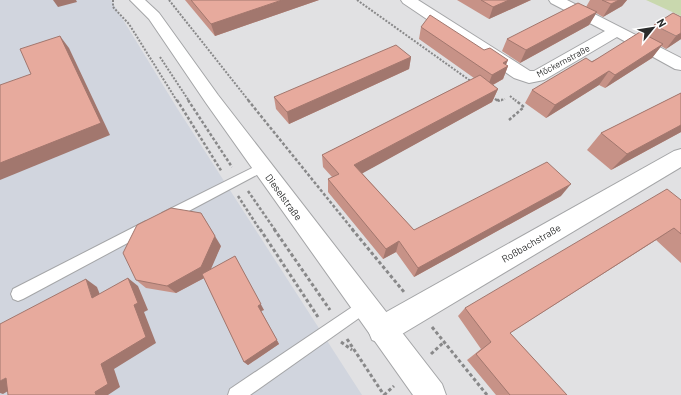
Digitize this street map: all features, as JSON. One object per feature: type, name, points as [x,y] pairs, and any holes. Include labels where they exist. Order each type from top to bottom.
[{"type":"street","name":"Dieselstraße","points":[[137,0],[154,16],[212,99],[430,395]]},
{"type":"street","name":"Möckernstraße","points":[[408,0],[520,74],[529,77],[538,76],[616,31]]},
{"type":"street","points":[[556,0],[681,65]]},
{"type":"street","name":"Roßbachstraße","points":[[382,330],[681,157]]},
{"type":"lane","points":[[18,294],[262,167]]},
{"type":"lane","points":[[236,395],[364,306]]},
{"type":"path","points":[[169,0],[274,134],[487,395]]},
{"type":"path","points":[[357,0],[472,83]]},
{"type":"path","points":[[509,120],[524,107],[510,96]]},
{"type":"path","points":[[492,97],[498,101],[504,99]]},
{"type":"path","points":[[354,351],[384,395]]},
{"type":"shaded area","points":[[0,0],[111,0],[177,108],[362,395],[0,395]]},
{"type":"green space","points":[[646,0],[681,0],[681,16]]},
{"type":"building","points":[[191,0],[282,0],[211,24]]},
{"type":"building","points":[[481,0],[509,0],[493,7]]},
{"type":"building","points":[[602,0],[619,0],[611,4]]},
{"type":"building","points":[[578,3],[597,12],[526,50],[507,39]]},
{"type":"building","points":[[673,13],[681,17],[681,33],[676,36],[654,25]]},
{"type":"building","points":[[430,15],[484,50],[490,48],[508,60],[503,63],[508,66],[492,75],[421,27]]},
{"type":"building","points":[[640,32],[663,44],[615,75],[609,71],[555,105],[532,90],[586,58],[592,62]]},
{"type":"building","points":[[60,36],[101,123],[0,163],[0,85],[31,74],[20,49]]},
{"type":"building","points":[[396,45],[411,57],[287,112],[274,97]]},
{"type":"building","points":[[480,75],[498,89],[354,165],[414,230],[547,162],[571,184],[418,268],[399,241],[386,249],[328,179],[339,174],[322,155]]},
{"type":"building","points":[[681,93],[681,125],[627,154],[601,133]]},
{"type":"building","points":[[667,189],[681,200],[681,234],[674,228],[510,333],[567,395],[510,395],[476,354],[491,342],[465,308]]},
{"type":"building","points":[[171,208],[201,213],[215,236],[201,267],[167,286],[136,280],[123,253],[137,225]]},
{"type":"building","points":[[235,256],[261,304],[258,306],[277,340],[244,362],[202,274]]},
{"type":"building","points":[[128,278],[138,303],[134,305],[146,337],[101,364],[108,384],[95,392],[96,395],[8,395],[6,378],[0,381],[0,324],[86,279],[92,298]]}]
